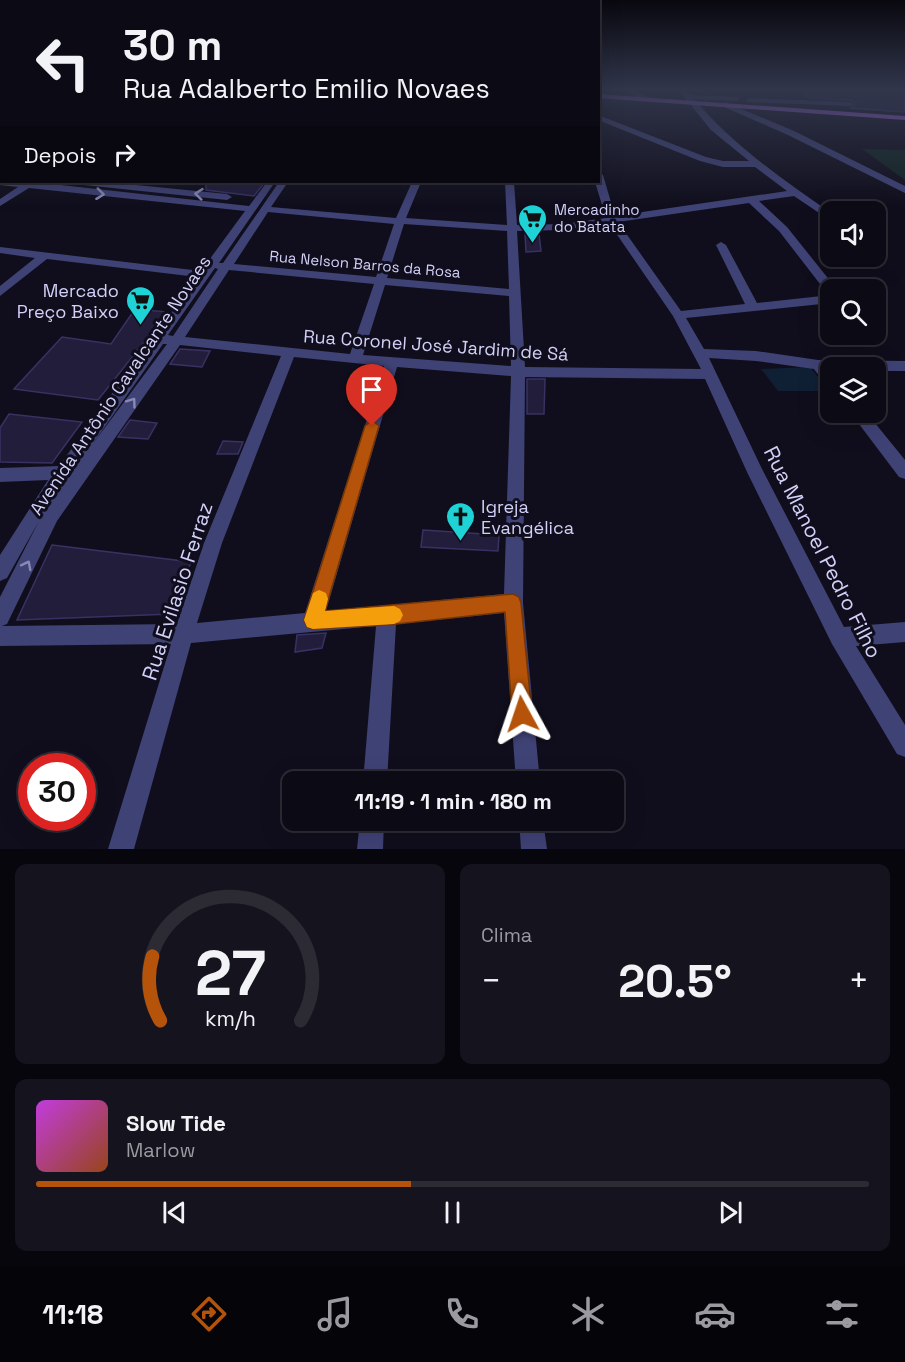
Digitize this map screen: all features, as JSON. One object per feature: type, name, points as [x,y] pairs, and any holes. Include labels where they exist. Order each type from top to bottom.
[{"type":"street","points":[[625,128],[703,159],[723,164],[756,164]]},
{"type":"street","points":[[714,128],[756,164],[820,210]]},
{"type":"street","points":[[778,128],[905,190]]},
{"type":"street","points":[[0,203],[30,183],[400,221],[512,228],[563,227],[612,221],[795,193]]},
{"type":"street","points":[[107,183],[152,185],[257,206]]},
{"type":"street","points":[[257,206],[270,183]]},
{"type":"street","name":"Avenida Antônio Cavalcante Novaes","points":[[0,617],[71,474],[176,341],[214,269],[257,206],[282,183]]},
{"type":"street","points":[[355,359],[400,221],[417,183]]},
{"type":"street","points":[[510,183],[518,372],[513,603],[527,771]]},
{"type":"street","name":"Rua Manoel Pedro Filho","points":[[600,183],[612,221],[678,315],[700,353],[754,472],[839,637],[905,746]]},
{"type":"street","points":[[752,199],[783,229],[822,279]]},
{"type":"street","points":[[721,245],[753,307]]},
{"type":"street","name":"Rua Nelson Barros da Rosa","points":[[0,250],[515,293]]},
{"type":"street","points":[[0,292],[45,255]]},
{"type":"street","points":[[0,572],[31,519],[71,474],[160,339],[214,269]]},
{"type":"street","points":[[678,315],[820,300]]},
{"type":"street","name":"Rua Coronel José Jardim de Sá","points":[[160,339],[355,359],[518,372],[710,374]]},
{"type":"street","name":"Rua Evilasio Ferraz","points":[[121,849],[213,543],[290,353]]},
{"type":"street","points":[[700,353],[756,356],[818,365],[905,366]]},
{"type":"street","points":[[313,620],[392,361]]},
{"type":"street","points":[[866,423],[905,472]]},
{"type":"street","points":[[0,475],[71,474]]},
{"type":"street","points":[[0,636],[184,634],[313,620],[387,616],[513,603]]},
{"type":"street","points":[[376,771],[387,616]]},
{"type":"street","points":[[839,637],[905,632]]},
{"type":"street","points":[[370,849],[371,831]]},
{"type":"street","points":[[532,831],[534,849]]},
{"type":"green space","points":[[862,149],[905,150],[905,180]]},
{"type":"water","points":[[810,367],[820,380],[820,391],[778,391],[761,369]]},
{"type":"building","points":[[206,183],[264,183],[254,196],[206,190]]},
{"type":"building","name":"Mercadinho do Batata","points":[[525,234],[539,234],[541,251],[526,252]]},
{"type":"building","points":[[135,309],[168,312],[98,400],[14,389],[62,337],[111,344]]},
{"type":"building","points":[[180,349],[210,351],[202,367],[170,364]]},
{"type":"building","points":[[527,379],[545,379],[544,414],[527,414]]},
{"type":"building","points":[[9,414],[82,422],[52,463],[0,462],[0,428]]},
{"type":"building","points":[[130,420],[157,423],[148,439],[118,437]]},
{"type":"building","points":[[223,441],[243,442],[238,454],[217,454]]},
{"type":"building","name":"Igreja Evangélica","points":[[423,530],[499,535],[498,551],[421,547]]},
{"type":"building","points":[[52,545],[191,562],[172,614],[17,620]]},
{"type":"building","points":[[326,633],[322,648],[295,652],[297,635]]},
{"type":"slow traffic","points":[[319,599],[313,620],[394,615]]},
{"type":"place","name":"Mercadinho do Batata","points":[[533,244]]},
{"type":"place","name":"Mercado Preço Baixo","points":[[140,326]]},
{"type":"place","name":"Igreja Evangélica","points":[[460,542]]},
{"type":"route","points":[[372,426],[313,620],[387,616],[513,603],[522,714]]}]
